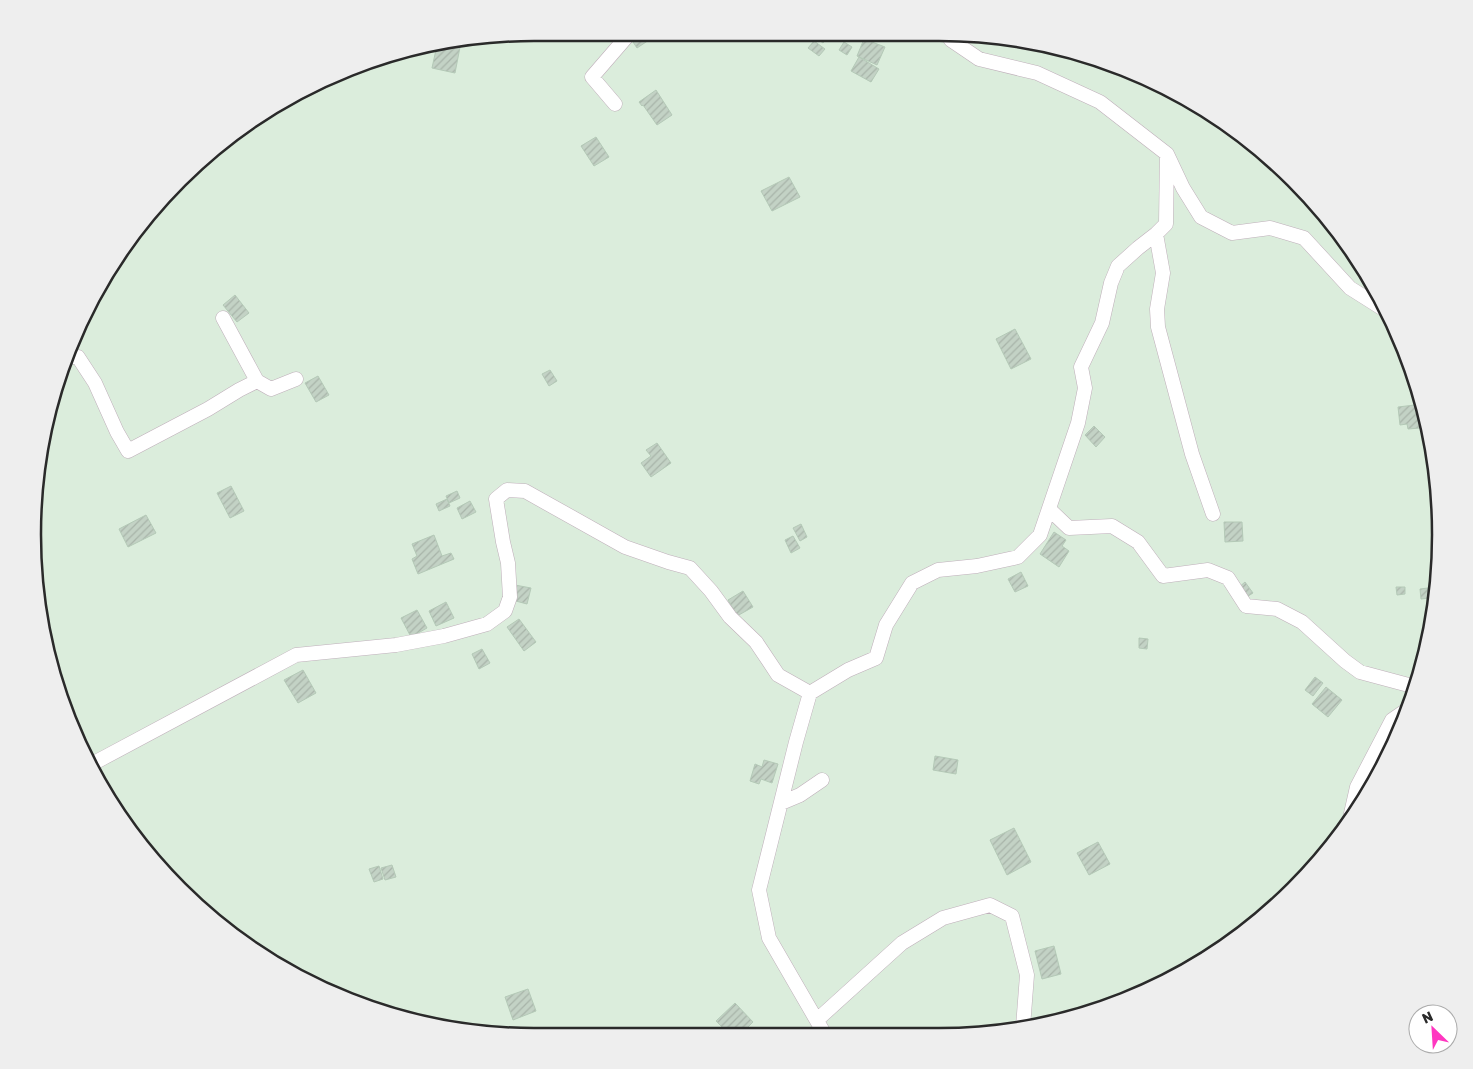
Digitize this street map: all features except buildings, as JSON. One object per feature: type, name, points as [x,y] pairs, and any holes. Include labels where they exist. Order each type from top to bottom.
[{"type":"street","points":[[615,104],[592,77],[622,41]]},
{"type":"street","points":[[953,41],[979,58],[1037,73],[1100,102],[1167,154],[1183,188],[1201,217],[1232,233],[1270,228],[1304,238],[1350,288],[1374,303]]},
{"type":"street","points":[[821,1028],[769,938],[759,890],[810,693],[848,670],[876,658],[886,625],[912,583],[938,570],[977,566],[1018,557],[1040,535],[1078,423],[1085,388],[1081,368],[1102,323],[1118,266],[1166,224],[1167,154]]},
{"type":"street","points":[[1156,234],[1163,273],[1157,309],[1158,327],[1192,454],[1213,514]]},
{"type":"street","points":[[223,318],[257,381],[272,389],[296,379]]},
{"type":"street","points":[[75,357],[78,357],[95,383],[117,432],[128,451],[257,381]]},
{"type":"street","points":[[97,763],[296,655],[396,645],[444,636],[487,624],[505,611],[510,597],[508,564],[496,499],[508,490],[525,490],[625,547],[690,568],[711,591],[730,617],[756,642],[778,675],[810,693]]},
{"type":"street","points":[[1049,509],[1070,528],[1112,526],[1138,542],[1163,576],[1208,570],[1228,578],[1246,606],[1277,609],[1302,622],[1345,662],[1360,672],[1409,684]]},
{"type":"street","points":[[1354,801],[1357,786],[1392,720],[1396,717]]},
{"type":"street","points":[[781,803],[800,795],[822,780]]},
{"type":"street","points":[[817,1020],[902,943],[943,918],[990,905],[1012,916],[1027,975],[1024,1020]]}]
